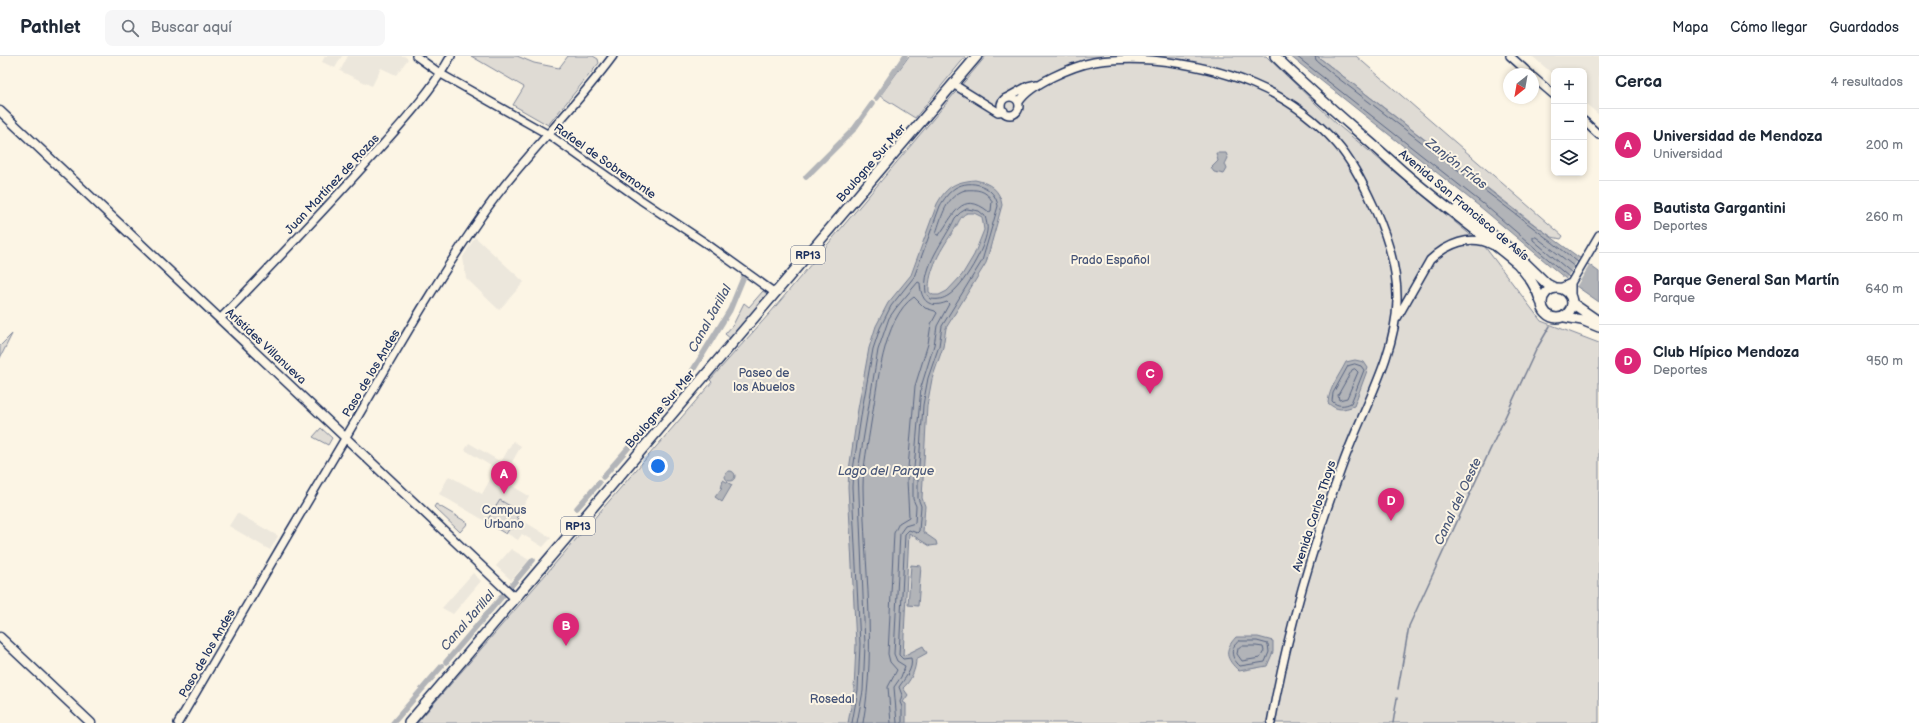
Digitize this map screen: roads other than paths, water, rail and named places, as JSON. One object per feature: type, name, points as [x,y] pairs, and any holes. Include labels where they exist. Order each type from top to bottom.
[{"type":"main road","name":"Boulogne Sur Mer","points":[[409,723],[977,56]]},
{"type":"main road","name":"Avenida San Francisco de Asís","points":[[1274,56],[1319,98],[1400,168],[1498,248],[1528,275],[1538,291],[1541,302]]},
{"type":"main road","name":"Arístides Villanueva","points":[[0,111],[515,598]]},
{"type":"main road","name":"Avenida San Francisco de Asís","points":[[1381,150],[1428,183],[1516,254],[1547,284],[1558,288]]},
{"type":"main road","points":[[1565,317],[1572,308],[1572,301],[1569,294],[1558,288],[1546,292],[1541,302],[1544,311],[1551,318],[1565,317],[1582,320],[1599,327]]},
{"type":"main road","points":[[1572,301],[1599,322]]},
{"type":"main road","points":[[0,637],[91,723]]},
{"type":"street","name":"Rafael de Sobremonte","points":[[416,56],[442,74],[549,135],[641,200],[707,244],[775,294]]},
{"type":"street","name":"Juan Martínez de Rozas","points":[[220,319],[355,176],[403,122],[442,74],[451,56]]},
{"type":"street","name":"Paso de los Andes","points":[[178,723],[396,351],[480,217],[503,187],[549,135],[613,56]]},
{"type":"street","points":[[1510,56],[1523,68]]},
{"type":"street","name":"Avenida Carlos Thays","points":[[1006,99],[1028,86],[1040,83],[1093,62],[1148,60],[1185,63],[1221,72],[1264,88],[1289,102],[1320,126],[1339,146],[1366,191],[1383,228],[1392,258],[1397,296],[1394,322],[1387,352],[1343,463],[1312,556],[1288,638],[1271,723]]},
{"type":"street","points":[[1539,81],[1551,92]]},
{"type":"street","name":"Avenida Carlos Thays","points":[[1019,102],[1023,96],[1040,83]]},
{"type":"street","points":[[953,84],[998,112],[1008,114],[1014,113],[1019,108],[1019,102],[1014,98],[991,104],[978,99]]},
{"type":"street","points":[[1004,112],[1001,107],[1006,99]]},
{"type":"street","points":[[1587,124],[1599,135]]},
{"type":"street","points":[[1572,301],[1571,283],[1599,235]]},
{"type":"street","name":"Avenida Carlos Thays","points":[[1394,322],[1430,260],[1445,248],[1454,243],[1473,240],[1486,242],[1498,248]]},
{"type":"street","points":[[1558,288],[1571,283]]},
{"type":"water","points":[[1290,56],[1317,56],[1525,218],[1599,272],[1599,302],[1566,279],[1484,210]]},
{"type":"water","points":[[1216,153],[1226,153],[1228,158],[1225,164],[1227,169],[1224,174],[1214,172],[1211,168],[1218,161]]},
{"type":"water","name":"Lago del Parque","points":[[975,180],[990,185],[997,191],[1002,205],[986,263],[946,328],[943,347],[932,379],[927,406],[922,498],[925,506],[923,532],[936,541],[937,545],[930,546],[909,533],[903,656],[923,646],[927,653],[916,659],[912,675],[903,688],[908,695],[903,702],[906,704],[906,723],[848,723],[854,690],[856,644],[848,487],[858,409],[869,348],[876,326],[888,303],[911,275],[937,204],[944,193],[952,186],[962,182]],"holes":[[[967,213],[974,213],[982,217],[984,230],[974,255],[962,275],[947,291],[939,295],[933,295],[929,292],[929,283],[933,267],[961,218]]]},
{"type":"water","points":[[1355,360],[1364,362],[1368,368],[1354,406],[1337,409],[1328,403],[1332,387],[1346,362]]},
{"type":"water","points":[[728,471],[732,471],[734,472],[734,480],[728,481],[725,478],[725,474]]},
{"type":"water","points":[[723,480],[732,485],[722,502],[715,497],[721,489]]},
{"type":"water","points":[[911,565],[921,566],[918,606],[908,605]]},
{"type":"water","points":[[1236,637],[1258,637],[1273,641],[1273,652],[1267,666],[1239,671],[1231,663],[1228,655],[1229,647]]},
{"type":"waterway","name":"Canal Jarillal","points":[[876,98],[905,56]]},
{"type":"waterway","name":"Canal Jarillal","points":[[806,177],[854,129],[872,104]]},
{"type":"waterway","name":"Canal Jarillal","points":[[693,370],[730,310],[744,276]]},
{"type":"waterway","points":[[1561,312],[1566,306]]},
{"type":"waterway","name":"Canal del Oeste","points":[[1398,689],[1409,626],[1536,350],[1550,326]]},
{"type":"waterway","name":"Canal Jarillal","points":[[633,442],[688,377]]},
{"type":"waterway","name":"Canal Jarillal","points":[[603,477],[629,447]]},
{"type":"waterway","name":"Canal Jarillal","points":[[577,508],[599,483]]},
{"type":"waterway","name":"Canal Jarillal","points":[[511,586],[533,560]]},
{"type":"waterway","name":"Canal Jarillal","points":[[446,662],[505,593]]},
{"type":"waterway","name":"Canal Jarillal","points":[[393,723],[442,666]]},
{"type":"waterway","name":"Canal del Oeste","points":[[1393,723],[1397,698]]},
{"type":"place","name":"Parque General San Martín","points":[[1150,394]]},
{"type":"place","name":"Universidad de Mendoza","points":[[504,494]]},
{"type":"place","name":"Club Hípico Mendoza","points":[[1391,521]]},
{"type":"place","name":"Bautista Gargantini","points":[[566,646]]},
{"type":"water label","name":"Zanjón Frías","points":[[1457,163]]},
{"type":"park label","name":"Prado Español","points":[[1110,260]]},
{"type":"park label","name":"Paseo de los Abuelos","points":[[764,380]]},
{"type":"park label","name":"Campus Urbano","points":[[504,517]]},
{"type":"park label","name":"Rosedal","points":[[832,699]]}]
